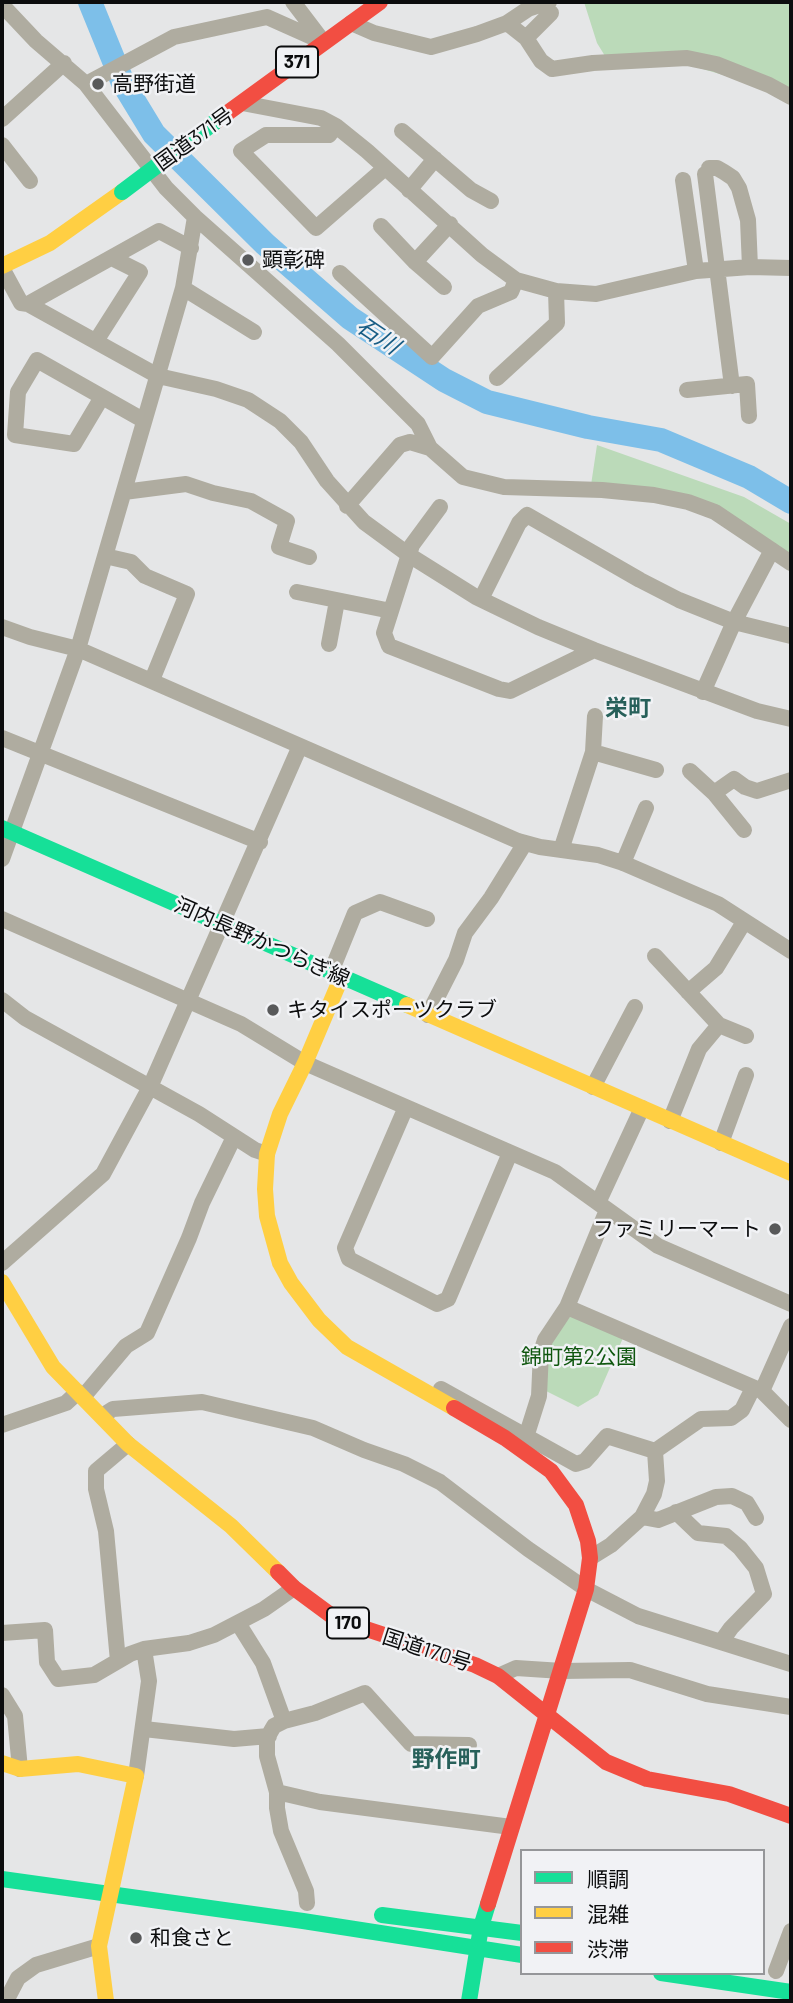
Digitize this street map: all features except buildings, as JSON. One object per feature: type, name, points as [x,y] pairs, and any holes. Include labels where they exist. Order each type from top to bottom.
[{"type":"main road","name":"国道371号","points":[[2,267],[50,243],[380,2]]},
{"type":"main road","name":"河内長野かつらぎ線","points":[[6,830],[222,922],[336,975],[791,1174]]},
{"type":"main road","points":[[336,975],[305,1063],[280,1114],[267,1154],[265,1189],[268,1216],[273,1242],[285,1273],[305,1303],[346,1347],[505,1438],[551,1471],[576,1505],[588,1541],[590,1558],[586,1588],[481,1927],[469,2001]]},
{"type":"main road","name":"国道170号","points":[[2,1282],[33,1338],[53,1367],[128,1444],[231,1526],[294,1588],[336,1619],[475,1665],[498,1676],[606,1762],[647,1779],[729,1794],[791,1816]]},
{"type":"main road","points":[[2,1763],[20,1769],[78,1764],[136,1776],[109,1882],[99,1946],[107,2001]]},
{"type":"main road","points":[[2,1863],[75,1873]]},
{"type":"main road","points":[[2,1879],[109,1882],[134,1880]]},
{"type":"main road","points":[[109,1882],[520,1955]]},
{"type":"main road","points":[[372,1914],[520,1933]]},
{"type":"main road","points":[[675,1975],[791,1992]]},
{"type":"street","points":[[293,2],[323,42]]},
{"type":"street","points":[[2,5],[36,41],[86,84],[166,188],[338,344],[418,424],[430,448],[463,477],[505,487],[602,489],[688,502],[715,512],[791,563]]},
{"type":"street","points":[[351,23],[374,33],[431,47],[507,23],[527,9],[550,7]]},
{"type":"street","points":[[526,38],[550,7]]},
{"type":"street","points":[[86,84],[174,37],[267,17],[323,42]]},
{"type":"street","points":[[507,23],[526,38],[541,61],[552,69],[593,63],[687,58],[716,64],[769,85],[791,97]]},
{"type":"street","points":[[2,119],[64,63]]},
{"type":"street","points":[[242,103],[321,118],[337,126],[482,255],[516,280],[556,292],[596,294],[696,271],[750,267],[791,268]]},
{"type":"street","points":[[337,126],[329,135],[266,135],[241,151],[316,228],[385,168]]},
{"type":"street","points":[[402,131],[471,190],[491,201]]},
{"type":"street","points":[[2,145],[30,181]]},
{"type":"street","points":[[409,190],[435,159]]},
{"type":"street","points":[[732,386],[707,171],[717,168],[733,178],[739,188],[748,220],[750,267]]},
{"type":"street","points":[[683,180],[696,271]]},
{"type":"street","points":[[2,859],[6,830],[40,755],[78,649],[183,288],[195,217]]},
{"type":"street","points":[[415,262],[450,224]]},
{"type":"street","points":[[381,226],[415,262],[444,287]]},
{"type":"street","points":[[28,304],[159,231],[191,248]]},
{"type":"street","points":[[96,341],[140,272],[112,258]]},
{"type":"street","points":[[2,267],[21,303],[28,304],[158,376],[216,389],[248,400],[280,421],[301,442],[347,506],[364,522],[409,555],[481,599],[594,650],[757,711],[791,719]]},
{"type":"street","points":[[340,273],[432,357],[478,306],[511,292],[516,280]]},
{"type":"street","points":[[183,288],[254,332]]},
{"type":"street","points":[[497,378],[557,323],[556,292]]},
{"type":"street","points":[[102,397],[74,444],[15,435],[18,392],[37,360],[143,419]]},
{"type":"street","points":[[687,390],[747,384],[749,416]]},
{"type":"street","points":[[347,506],[400,445],[410,442],[430,448]]},
{"type":"street","points":[[124,492],[186,484],[251,501],[288,521],[279,547],[309,557]]},
{"type":"street","points":[[440,507],[412,545],[383,633],[388,646],[510,691],[594,650]]},
{"type":"street","points":[[481,599],[519,523],[527,515],[679,600],[734,622],[791,636]]},
{"type":"street","points":[[703,692],[734,622],[772,550]]},
{"type":"street","points":[[105,556],[131,562],[145,576],[187,594],[152,680]]},
{"type":"street","points":[[297,592],[391,611]]},
{"type":"street","points":[[329,644],[337,601]]},
{"type":"street","points":[[2,627],[78,649],[525,842],[598,855],[622,863],[718,904],[791,951]]},
{"type":"street","points":[[561,850],[593,752],[595,716]]},
{"type":"street","points":[[2,738],[260,842]]},
{"type":"street","points":[[2,1263],[103,1174],[150,1087],[300,746]]},
{"type":"street","points":[[593,752],[656,770]]},
{"type":"street","points":[[690,771],[714,793],[744,830]]},
{"type":"street","points":[[714,793],[734,779],[757,791],[791,780]]},
{"type":"street","points":[[622,863],[646,808]]},
{"type":"street","points":[[428,1015],[456,960],[465,933],[491,898],[525,842]]},
{"type":"street","points":[[336,975],[355,913],[380,902],[427,919]]},
{"type":"street","points":[[2,919],[241,1024],[305,1063],[555,1172],[658,1246],[791,1304]]},
{"type":"street","points":[[688,992],[716,968],[744,922]]},
{"type":"street","points":[[654,956],[719,1025],[746,1036]]},
{"type":"street","points":[[2,1000],[25,1018],[150,1087],[255,1150],[267,1154]]},
{"type":"street","points":[[593,1087],[635,1007]]},
{"type":"street","points":[[670,1121],[699,1049],[719,1025]]},
{"type":"street","points":[[721,1143],[746,1075]]},
{"type":"street","points":[[406,1107],[345,1248],[349,1259],[436,1304],[448,1299],[510,1153]]},
{"type":"street","points":[[526,1437],[538,1396],[544,1340],[567,1307],[642,1108]]},
{"type":"street","points":[[2,1424],[66,1403],[80,1394],[126,1346],[147,1333],[184,1251],[202,1203],[234,1137]]},
{"type":"street","points":[[567,1307],[758,1389],[791,1420]]},
{"type":"street","points":[[655,1451],[701,1419],[732,1418],[742,1410],[758,1389],[791,1326]]},
{"type":"street","points":[[386,1371],[397,1364],[576,1464],[592,1454],[607,1436],[655,1451]]},
{"type":"street","points":[[102,1416],[113,1409],[202,1402],[313,1428],[404,1464],[440,1482],[528,1549],[586,1588],[638,1616],[791,1664]]},
{"type":"street","points":[[118,1661],[106,1531],[96,1489],[96,1471],[128,1444]]},
{"type":"street","points":[[590,1558],[611,1545],[642,1517],[654,1494],[657,1481],[655,1451]]},
{"type":"street","points":[[642,1517],[658,1520],[716,1497],[732,1496],[747,1503],[756,1518]]},
{"type":"street","points":[[676,1512],[698,1533],[726,1536],[756,1568],[764,1594],[720,1642]]},
{"type":"street","points":[[2,1633],[45,1630],[47,1662],[58,1679],[94,1675],[144,1649],[189,1643],[214,1635],[294,1588]]},
{"type":"street","points":[[238,1623],[262,1663],[284,1721]]},
{"type":"street","points":[[136,1776],[149,1681],[144,1649]]},
{"type":"street","points":[[498,1676],[516,1668],[562,1671],[630,1670],[707,1694],[791,1707]]},
{"type":"street","points":[[307,1903],[306,1891],[281,1831],[277,1792],[267,1756],[267,1738],[274,1726],[365,1693],[411,1744],[469,1745]]},
{"type":"street","points":[[2,1695],[15,1716],[20,1769]]},
{"type":"street","points":[[144,1729],[234,1739],[269,1736]]},
{"type":"street","points":[[277,1792],[320,1802],[512,1827]]},
{"type":"street","points":[[777,1972],[791,1931]]},
{"type":"street","points":[[6,2001],[18,1978],[36,1965],[99,1946]]},
{"type":"green space","points":[[584,2],[791,2],[791,95],[696,67],[682,57],[605,56],[597,43]]},
{"type":"green space","points":[[597,445],[744,497],[791,524],[791,558],[717,508],[591,485]]},
{"type":"green space","name":"錦町第2公園","points":[[572,1314],[623,1338],[598,1395],[578,1407],[546,1391],[546,1348]]},
{"type":"waterway","name":"石川","points":[[90,2],[123,83],[154,134],[265,244],[350,318],[444,380],[487,402],[588,427],[661,440],[749,477],[791,502]]},
{"type":"traffic: fast","points":[[122,192],[215,122]]},
{"type":"traffic: fast","points":[[2,828],[407,1005]]},
{"type":"traffic: fast","points":[[2,1879],[520,1955]]},
{"type":"traffic: fast","points":[[469,2001],[481,1927],[488,1904]]},
{"type":"traffic: fast","points":[[382,1915],[520,1933]]},
{"type":"traffic: fast","points":[[675,1975],[791,1992]]},
{"type":"traffic: slow","points":[[2,266],[50,243],[122,192]]},
{"type":"traffic: slow","points":[[341,978],[280,1114],[267,1154],[267,1216],[280,1263],[291,1283],[319,1320],[347,1347],[454,1408]]},
{"type":"traffic: slow","points":[[407,1005],[791,1173]]},
{"type":"traffic: slow","points":[[2,1282],[53,1367],[128,1444],[231,1526],[278,1572]]},
{"type":"traffic: slow","points":[[2,1763],[20,1769],[78,1764],[136,1776],[99,1946],[106,2001]]},
{"type":"traffic: jam","points":[[215,122],[380,2]]},
{"type":"traffic: jam","points":[[454,1408],[505,1438],[551,1471],[576,1505],[588,1541],[590,1558],[586,1589],[488,1904]]},
{"type":"traffic: jam","points":[[278,1572],[294,1588],[336,1619],[475,1665],[498,1676],[606,1762],[647,1779],[729,1794],[791,1816]]},
{"type":"place","name":"高野街道","points":[[98,84]]},
{"type":"place","name":"顕彰碑","points":[[248,260]]},
{"type":"place","name":"キタイスポーツクラブ","points":[[273,1010]]},
{"type":"place","name":"ファミリーマート","points":[[775,1229]]},
{"type":"place","name":"和食さと","points":[[136,1938]]},
{"type":"district","name":"栄町","points":[[628,708]]},
{"type":"district","name":"野作町","points":[[446,1759]]}]
